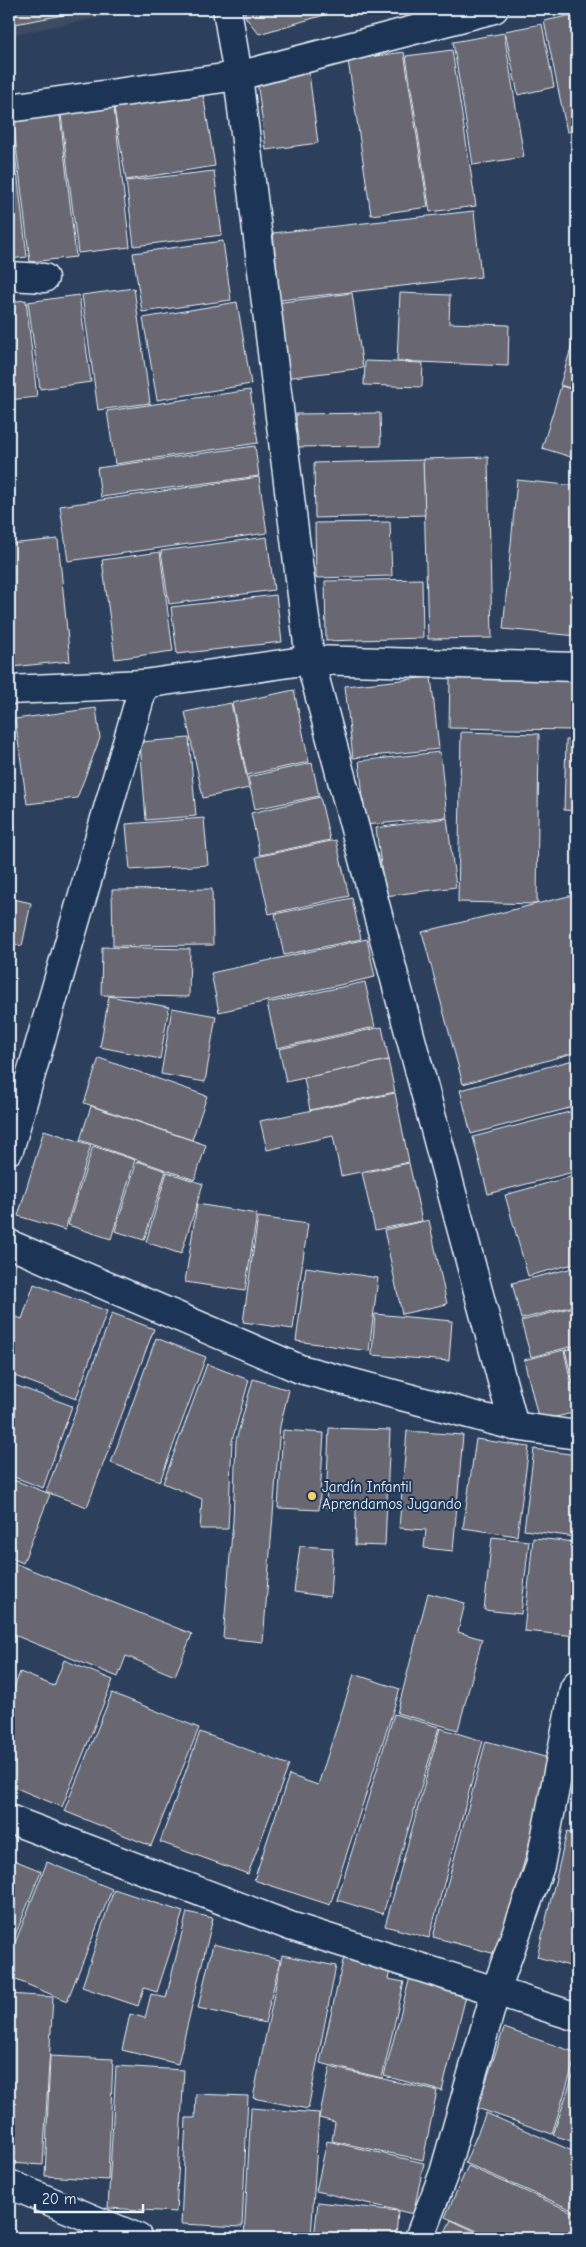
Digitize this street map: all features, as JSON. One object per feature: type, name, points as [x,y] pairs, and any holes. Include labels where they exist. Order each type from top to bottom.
[{"type":"street","points":[[227,9],[238,76],[310,660],[514,1426]]},
{"type":"street","points":[[9,108],[238,76],[494,9]]},
{"type":"street","points":[[9,276],[44,278]]},
{"type":"street","points":[[9,690],[144,684],[310,660],[577,666]]},
{"type":"street","points":[[9,1150],[144,684]]},
{"type":"street","points":[[9,1244],[300,1370],[514,1426],[577,1435]]},
{"type":"street","points":[[419,2238],[444,2173],[496,1990],[540,1866],[574,1689],[577,1684]]},
{"type":"street","points":[[9,1819],[290,1926],[577,2017]]},
{"type":"street","points":[[9,2184],[138,2238]]},
{"type":"shaded area","points":[[9,9],[118,9],[119,14],[9,35]]},
{"type":"building","points":[[9,9],[96,9],[9,25]]},
{"type":"building","points":[[244,9],[345,9],[259,34],[246,18]]},
{"type":"building","points":[[577,14],[577,130],[567,132],[544,21]]},
{"type":"building","points":[[542,24],[554,87],[518,95],[505,31]]},
{"type":"building","points":[[504,33],[524,157],[473,165],[453,42]]},
{"type":"building","points":[[452,50],[476,206],[430,212],[406,56]]},
{"type":"building","points":[[404,52],[428,207],[371,215],[348,60]]},
{"type":"building","points":[[309,73],[318,143],[266,150],[257,80]]},
{"type":"building","points":[[202,88],[215,166],[126,180],[113,102]]},
{"type":"building","points":[[114,108],[130,247],[78,253],[61,114]]},
{"type":"building","points":[[60,115],[76,257],[30,262],[13,120]]},
{"type":"building","points":[[9,119],[11,119],[27,257],[9,259]]},
{"type":"building","points":[[214,171],[222,235],[134,246],[126,181]]},
{"type":"building","points":[[474,211],[481,277],[280,300],[273,233]]},
{"type":"building","points":[[223,241],[231,300],[142,312],[133,253]]},
{"type":"building","points":[[134,288],[150,403],[98,410],[82,295]]},
{"type":"building","points":[[352,293],[363,368],[285,378],[275,303]]},
{"type":"building","points":[[400,293],[450,295],[449,323],[509,325],[508,366],[397,361]]},
{"type":"building","points":[[79,295],[91,382],[40,389],[28,302]]},
{"type":"building","points":[[26,300],[37,397],[9,400],[9,302]]},
{"type":"building","points":[[237,302],[251,384],[157,400],[143,318]]},
{"type":"building","points":[[577,328],[577,390],[560,385]]},
{"type":"building","points":[[365,361],[423,363],[422,387],[364,385]]},
{"type":"building","points":[[561,386],[577,391],[577,459],[542,448]]},
{"type":"building","points":[[250,390],[258,443],[115,464],[107,411]]},
{"type":"building","points":[[380,413],[381,446],[296,447],[296,414]]},
{"type":"building","points":[[255,446],[259,476],[101,497],[97,468]]},
{"type":"building","points":[[488,457],[492,638],[428,639],[423,459]]},
{"type":"building","points":[[423,460],[425,515],[315,518],[314,463]]},
{"type":"building","points":[[259,477],[267,533],[68,561],[60,506]]},
{"type":"building","points":[[517,480],[577,486],[577,636],[503,629]]},
{"type":"building","points":[[390,522],[392,576],[316,578],[315,523]]},
{"type":"building","points":[[267,537],[274,590],[169,604],[161,551]]},
{"type":"building","points":[[58,539],[70,661],[11,667],[9,649],[9,544]]},
{"type":"building","points":[[160,552],[173,651],[115,659],[102,560]]},
{"type":"building","points":[[422,579],[423,638],[326,641],[325,581]]},
{"type":"building","points":[[276,595],[282,642],[177,654],[171,607]]},
{"type":"building","points":[[431,677],[439,749],[353,758],[345,686]]},
{"type":"building","points":[[450,678],[572,681],[571,730],[449,728]]},
{"type":"building","points":[[572,680],[577,680],[577,737],[571,737]]},
{"type":"building","points":[[294,690],[309,762],[247,775],[232,703]]},
{"type":"building","points":[[231,703],[249,788],[203,798],[185,712]]},
{"type":"building","points":[[96,708],[100,738],[77,798],[27,804],[15,719]]},
{"type":"building","points":[[9,731],[12,732],[10,790],[9,790]]},
{"type":"building","points":[[461,732],[539,734],[537,904],[458,902]]},
{"type":"building","points":[[189,738],[196,816],[146,820],[140,742]]},
{"type":"building","points":[[566,740],[577,740],[577,811],[564,810]]},
{"type":"building","points":[[440,752],[447,817],[366,825],[359,761]]},
{"type":"building","points":[[312,763],[319,796],[255,809],[248,777]]},
{"type":"building","points":[[320,797],[330,840],[260,855],[251,813]]},
{"type":"building","points":[[204,818],[208,865],[130,870],[126,824]]},
{"type":"building","points":[[447,818],[456,887],[385,896],[376,828]]},
{"type":"building","points":[[336,840],[349,896],[269,914],[256,857]]},
{"type":"building","points":[[212,889],[213,945],[113,946],[112,890]]},
{"type":"building","points":[[577,894],[577,1052],[463,1084],[422,932]]},
{"type":"building","points":[[9,898],[31,903],[22,946],[9,943]]},
{"type":"building","points":[[352,898],[361,939],[284,955],[275,914]]},
{"type":"building","points":[[367,939],[375,977],[219,1012],[211,973]]},
{"type":"building","points":[[102,947],[190,949],[189,997],[101,995]]},
{"type":"building","points":[[365,982],[375,1027],[277,1048],[267,1003]]},
{"type":"building","points":[[109,996],[169,1007],[160,1059],[100,1047]]},
{"type":"building","points":[[172,1008],[216,1016],[205,1082],[161,1074]]},
{"type":"building","points":[[382,1027],[389,1060],[286,1082],[279,1049]]},
{"type":"building","points":[[99,1058],[207,1096],[192,1140],[84,1103]]},
{"type":"building","points":[[577,1059],[577,1106],[471,1134],[460,1090]]},
{"type":"building","points":[[388,1060],[395,1092],[310,1110],[304,1078]]},
{"type":"building","points":[[395,1093],[409,1162],[341,1176],[333,1136],[267,1150],[260,1121]]},
{"type":"building","points":[[91,1106],[206,1145],[195,1180],[80,1140]]},
{"type":"building","points":[[577,1110],[577,1171],[488,1194],[473,1137]]},
{"type":"building","points":[[44,1130],[91,1145],[65,1230],[18,1216]]},
{"type":"building","points":[[93,1146],[135,1160],[111,1239],[68,1225]]},
{"type":"building","points":[[137,1161],[166,1171],[144,1240],[115,1231]]},
{"type":"building","points":[[409,1163],[422,1221],[375,1230],[362,1173]]},
{"type":"building","points":[[167,1172],[203,1184],[181,1254],[146,1242]]},
{"type":"building","points":[[577,1175],[577,1263],[528,1276],[505,1195]]},
{"type":"building","points":[[197,1204],[257,1214],[245,1291],[185,1282]]},
{"type":"building","points":[[258,1217],[308,1224],[293,1329],[243,1322]]},
{"type":"building","points":[[429,1220],[447,1304],[402,1314],[384,1230]]},
{"type":"building","points":[[306,1267],[378,1278],[369,1351],[296,1341]]},
{"type":"building","points":[[577,1267],[577,1305],[521,1319],[512,1283]]},
{"type":"building","points":[[34,1284],[107,1311],[76,1399],[9,1374],[9,1314],[22,1319]]},
{"type":"building","points":[[577,1306],[577,1345],[531,1357],[521,1321]]},
{"type":"building","points":[[112,1313],[154,1329],[87,1507],[46,1492]]},
{"type":"building","points":[[375,1314],[452,1321],[449,1361],[372,1355]]},
{"type":"building","points":[[156,1338],[206,1357],[160,1481],[111,1463]]},
{"type":"building","points":[[577,1347],[577,1401],[565,1350]]},
{"type":"building","points":[[564,1350],[577,1412],[539,1421],[524,1360]]},
{"type":"building","points":[[207,1364],[249,1380],[232,1441],[228,1529],[200,1529],[202,1499],[163,1483]]},
{"type":"building","points":[[253,1379],[289,1390],[280,1426],[263,1642],[223,1638],[233,1521],[236,1440]]},
{"type":"building","points":[[9,1383],[72,1406],[43,1488],[9,1475]]},
{"type":"building","points":[[329,1428],[390,1430],[385,1546],[355,1545],[356,1509],[326,1508]]},
{"type":"building","points":[[283,1430],[324,1433],[319,1510],[278,1508]]},
{"type":"building","points":[[407,1431],[463,1435],[453,1551],[424,1548],[426,1530],[399,1528]]},
{"type":"building","points":[[476,1439],[529,1447],[517,1536],[463,1528]]},
{"type":"building","points":[[534,1449],[577,1455],[577,1518],[575,1537],[524,1530]]},
{"type":"building","points":[[9,1478],[50,1494],[23,1563],[9,1557]]},
{"type":"building","points":[[492,1537],[529,1541],[521,1614],[484,1610]]},
{"type":"building","points":[[533,1538],[577,1542],[577,1636],[524,1631]]},
{"type":"building","points":[[300,1546],[333,1548],[330,1597],[294,1592]]},
{"type":"building","points":[[9,1561],[192,1634],[175,1676],[126,1656],[118,1677],[9,1633]]},
{"type":"building","points":[[428,1593],[465,1603],[458,1632],[482,1639],[458,1730],[397,1713]]},
{"type":"building","points":[[64,1660],[113,1680],[62,1807],[9,1785],[9,1701],[20,1672],[54,1686]]},
{"type":"building","points":[[354,1674],[400,1689],[330,1905],[254,1880],[289,1775],[318,1785]]},
{"type":"building","points":[[112,1693],[199,1728],[151,1846],[64,1811]]},
{"type":"building","points":[[394,1714],[439,1727],[383,1914],[337,1900]]},
{"type":"building","points":[[440,1728],[483,1741],[429,1938],[385,1926]]},
{"type":"building","points":[[200,1732],[289,1765],[248,1874],[160,1842]]},
{"type":"building","points":[[486,1741],[552,1759],[499,1955],[433,1937]]},
{"type":"building","points":[[567,1832],[577,1835],[577,1968],[537,1957]]},
{"type":"building","points":[[9,1858],[41,1871],[9,1951]]},
{"type":"building","points":[[47,1862],[112,1889],[67,2001],[9,1977],[9,1958]]},
{"type":"building","points":[[114,1889],[183,1912],[157,1992],[144,1988],[138,2006],[82,1987]]},
{"type":"building","points":[[187,1912],[213,1918],[178,2064],[122,2050],[130,2014],[145,2018],[151,1994],[166,1998]]},
{"type":"building","points":[[213,1944],[280,1960],[265,2023],[198,2008]]},
{"type":"building","points":[[345,1952],[392,1962],[388,1979],[404,1982],[382,2078],[320,2063]]},
{"type":"building","points":[[282,1955],[336,1966],[308,2109],[253,2098]]},
{"type":"building","points":[[410,1977],[467,1992],[442,2091],[384,2076]]},
{"type":"building","points":[[9,1994],[53,1997],[43,2165],[9,2163]]},
{"type":"building","points":[[504,2028],[577,2053],[552,2134],[477,2108]]},
{"type":"building","points":[[50,2056],[113,2059],[108,2180],[45,2176]]},
{"type":"building","points":[[577,2063],[577,2143],[553,2135]]},
{"type":"building","points":[[116,2066],[184,2070],[176,2212],[108,2208]]},
{"type":"building","points":[[330,2067],[437,2091],[423,2160],[332,2141],[335,2122],[319,2118]]},
{"type":"building","points":[[196,2094],[248,2096],[242,2227],[181,2224],[186,2118],[195,2118]]},
{"type":"building","points":[[251,2108],[319,2113],[311,2238],[244,2238]]},
{"type":"building","points":[[486,2113],[577,2153],[577,2212],[465,2163]]},
{"type":"building","points":[[327,2141],[424,2163],[413,2214],[316,2191]]},
{"type":"building","points":[[468,2166],[577,2214],[577,2238],[494,2238],[445,2217]]},
{"type":"building","points":[[318,2202],[398,2211],[396,2238],[314,2238]]},
{"type":"building","points":[[451,2220],[489,2238],[442,2238]]},
{"type":"place","name":"Jardín Infantil Aprendamos Jugando","points":[[312,1496]]}]
